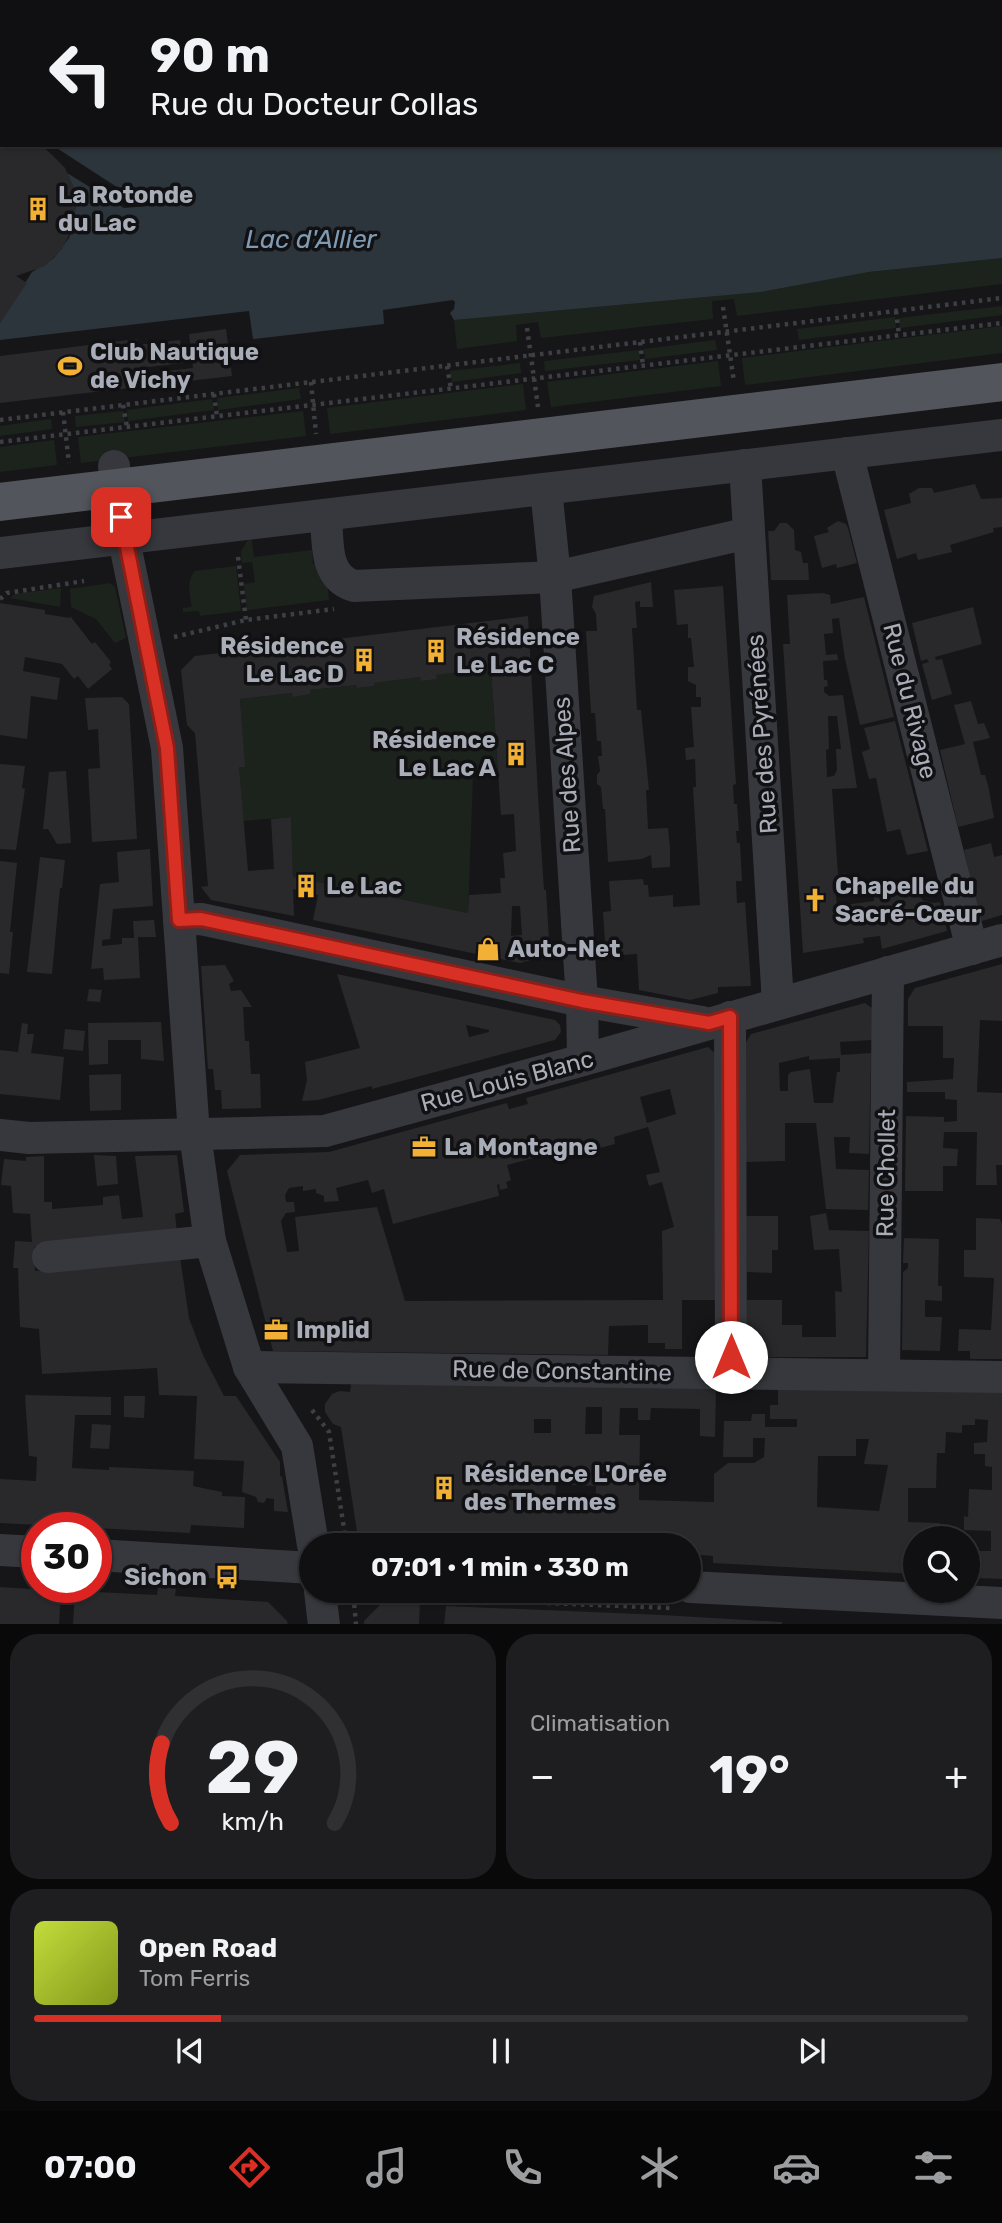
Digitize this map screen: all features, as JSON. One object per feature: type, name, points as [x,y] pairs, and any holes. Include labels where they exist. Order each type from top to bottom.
[{"type":"main road","points":[[0,502],[116,477],[315,424],[539,416],[733,374],[1002,360]]},
{"type":"main road","points":[[0,480],[116,477],[1002,382]]},
{"type":"street","points":[[0,553],[1002,435]]},
{"type":"street","name":"Rue du Rivage","points":[[847,453],[971,949]]},
{"type":"street","name":"Rue des Pyrénées","points":[[745,465],[778,1003]]},
{"type":"street","points":[[116,477],[124,540],[167,748],[196,1135],[210,1241],[249,1367],[297,1446],[311,1533]]},
{"type":"street","name":"Rue des Alpes","points":[[546,489],[555,577],[582,1001],[583,1060]]},
{"type":"street","points":[[326,515],[331,568],[342,583],[354,586],[555,577],[749,533]]},
{"type":"street","points":[[179,920],[201,919],[582,1001],[719,1020],[731,1373]]},
{"type":"street","name":"Rue Louis Blanc","points":[[0,1135],[29,1138],[325,1131],[1002,940]]},
{"type":"street","name":"Rue Chollet","points":[[884,1375],[888,972]]},
{"type":"street","points":[[48,1257],[210,1241]]},
{"type":"street","name":"Rue de Constantine","points":[[249,1367],[1002,1377]]},
{"type":"street","points":[[0,1550],[21,1551]]},
{"type":"street","points":[[112,1556],[299,1567]]},
{"type":"street","points":[[701,1588],[1002,1603]]},
{"type":"street","points":[[321,1603],[324,1624]]},
{"type":"path","points":[[0,420],[1002,298]]},
{"type":"path","points":[[723,307],[733,374]]},
{"type":"path","points":[[896,312],[899,335]]},
{"type":"path","points":[[0,442],[217,417],[315,424],[451,389],[643,366],[733,374],[899,335],[1002,323]]},
{"type":"path","points":[[527,328],[539,416]]},
{"type":"path","points":[[640,342],[643,366]]},
{"type":"path","points":[[447,366],[451,389]]},
{"type":"path","points":[[311,382],[315,424]]},
{"type":"path","points":[[214,394],[217,417]]},
{"type":"path","points":[[123,405],[127,427]]},
{"type":"path","points":[[238,557],[246,620]]},
{"type":"path","points":[[0,598],[7,593],[84,581]]},
{"type":"path","points":[[163,639],[246,620],[336,609],[342,583]]},
{"type":"path","points":[[354,1603],[356,1624]]},
{"type":"shaded area","points":[[1002,258],[1002,284],[737,316],[734,299],[712,301],[713,319],[541,338],[538,322],[516,325],[517,341],[457,349],[454,320],[761,292],[869,272]]},
{"type":"shaded area","points":[[1002,306],[1002,315],[900,328],[899,318]]},
{"type":"shaded area","points":[[895,317],[896,328],[799,340],[797,329]]},
{"type":"shaded area","points":[[1002,326],[1002,353],[745,385],[742,358]]},
{"type":"shaded area","points":[[715,340],[717,350],[645,359],[644,349]]},
{"type":"shaded area","points":[[639,350],[640,360],[545,371],[544,361]]},
{"type":"shaded area","points":[[718,361],[721,386],[551,407],[547,382]]},
{"type":"shaded area","points":[[520,363],[521,373],[452,382],[450,371]]},
{"type":"shaded area","points":[[523,384],[526,410],[330,434],[327,408]]},
{"type":"shaded area","points":[[299,388],[301,399],[218,410],[217,398]]},
{"type":"shaded area","points":[[212,399],[214,410],[128,421],[127,410]]},
{"type":"shaded area","points":[[123,411],[125,422],[76,427],[75,416]]},
{"type":"shaded area","points":[[303,411],[306,436],[81,463],[78,437]]},
{"type":"shaded area","points":[[51,419],[52,429],[0,436],[0,426]]},
{"type":"shaded area","points":[[54,440],[57,465],[0,472],[0,447]]},
{"type":"shaded area","points":[[251,535],[254,557],[312,550],[313,564],[320,563],[327,580],[329,600],[247,610],[244,584],[255,582],[252,562],[242,563],[241,551]]},
{"type":"shaded area","points":[[236,566],[241,611],[200,616],[199,611],[183,612],[183,608],[192,607],[190,583],[195,571]]},
{"type":"shaded area","points":[[110,583],[115,587],[126,638],[115,643],[96,619],[71,607],[70,589]]},
{"type":"shaded area","points":[[61,588],[60,607],[10,598],[15,594]]},
{"type":"shaded area","points":[[491,668],[498,774],[473,776],[468,913],[293,877],[291,817],[243,821],[239,767],[244,767],[240,699],[292,693],[294,697],[309,694],[310,690],[356,685],[357,688],[374,686],[374,683],[420,677],[421,681],[436,679],[436,675]]},
{"type":"water","name":"Lac d'Allier","points":[[55,147],[1002,147],[1002,258],[869,272],[761,292],[454,320],[450,313],[454,309],[453,300],[383,310],[384,324],[253,339],[249,311],[0,340],[0,323],[32,272],[54,258],[69,238],[76,203],[75,191],[67,173],[124,208],[186,203],[174,187],[123,191]]},
{"type":"building","name":"La Rotonde du Lac","points":[[0,147],[43,147],[65,168],[75,191],[73,227],[62,249],[45,266],[16,276],[27,283],[0,323]]},
{"type":"building","name":"Club Nautique de Vichy","points":[[226,329],[232,376],[0,403],[0,356],[137,339],[137,345],[180,340],[183,363],[140,368],[141,374],[193,368],[189,334]]},
{"type":"building","points":[[975,484],[981,499],[1002,498],[1002,527],[993,528],[994,532],[950,545],[952,552],[918,560],[916,553],[897,559],[884,510],[911,503],[909,494],[919,488],[932,488],[934,493]]},
{"type":"building","points":[[838,521],[846,524],[848,528],[857,563],[837,568],[836,564],[822,568],[814,536],[829,532],[827,528]]},
{"type":"building","points":[[780,523],[787,523],[794,530],[795,550],[801,552],[803,563],[808,563],[809,580],[771,580],[768,531],[774,531]]},
{"type":"building","points":[[651,582],[653,607],[640,607],[640,601],[635,602],[637,628],[632,628],[637,710],[641,710],[649,790],[646,790],[648,829],[668,828],[670,848],[670,867],[652,868],[651,855],[642,859],[608,862],[605,809],[601,787],[597,784],[600,771],[598,756],[602,756],[601,741],[597,741],[595,713],[591,713],[586,631],[597,631],[596,614],[592,607],[594,596]]},
{"type":"building","points":[[723,586],[736,784],[733,785],[734,804],[737,804],[739,831],[736,831],[737,843],[740,843],[742,881],[736,881],[737,903],[745,902],[751,986],[718,987],[718,993],[690,1000],[639,990],[637,954],[606,956],[603,912],[611,911],[609,881],[643,879],[644,885],[648,885],[649,897],[673,895],[673,907],[700,905],[693,787],[696,787],[695,759],[686,760],[685,748],[694,747],[691,707],[701,707],[701,697],[696,697],[696,685],[688,681],[688,667],[694,667],[691,638],[688,638],[688,624],[677,625],[674,590]]},
{"type":"building","points":[[823,593],[830,595],[831,604],[864,597],[894,717],[860,725],[839,618],[832,619],[833,633],[824,634],[826,655],[837,654],[838,660],[823,661],[824,680],[827,680],[828,686],[824,687],[824,692],[829,696],[843,695],[857,788],[832,789],[838,874],[846,873],[847,894],[836,895],[837,906],[874,901],[873,888],[899,883],[902,897],[920,894],[922,900],[940,902],[947,931],[882,949],[880,936],[863,938],[864,943],[803,953],[783,644],[790,644],[787,595]],"holes":[[[828,716],[837,716],[841,749],[836,749],[837,770],[834,776],[827,777]]]},
{"type":"building","points":[[0,603],[45,610],[45,614],[70,616],[92,644],[95,642],[111,662],[109,665],[112,669],[88,689],[78,676],[74,679],[62,664],[25,657],[23,671],[60,678],[57,700],[31,696],[27,739],[0,735]]},
{"type":"building","points":[[973,607],[982,644],[935,657],[936,660],[942,659],[952,694],[932,700],[922,664],[929,662],[927,659],[921,661],[912,623]]},
{"type":"building","points":[[528,616],[550,956],[548,959],[520,963],[313,920],[318,895],[293,889],[294,916],[211,900],[201,887],[208,886],[195,733],[187,725],[181,670],[195,656]],"holes":[[[491,668],[501,815],[514,814],[516,851],[503,853],[505,878],[500,878],[501,893],[469,895],[468,913],[293,877],[291,817],[271,819],[274,869],[248,871],[239,767],[245,767],[240,699],[292,693],[293,697],[310,694],[310,690],[356,685],[357,688],[374,686],[374,683],[420,677],[421,681],[437,679],[436,675]],[[512,906],[520,906],[522,935],[511,936]]]},
{"type":"building","points":[[122,697],[129,704],[137,839],[92,842],[88,769],[100,768],[98,729],[88,730],[85,698]]},
{"type":"building","points":[[971,701],[978,724],[984,723],[990,738],[973,742],[981,775],[985,775],[988,785],[994,818],[958,827],[940,750],[965,744],[954,705]]},
{"type":"building","points":[[895,721],[928,851],[907,855],[900,829],[887,832],[876,778],[869,779],[862,752],[870,749],[864,728]]},
{"type":"building","points":[[0,764],[25,766],[22,788],[25,789],[16,850],[0,849]]},
{"type":"building","points":[[66,771],[71,843],[57,844],[48,829],[43,829],[49,772]]},
{"type":"building","points":[[991,843],[994,857],[1002,855],[1002,915],[982,921],[964,850]]},
{"type":"building","points":[[150,849],[153,906],[113,909],[110,939],[102,940],[102,946],[122,944],[122,938],[134,938],[133,921],[154,920],[156,937],[138,937],[140,978],[104,980],[103,968],[91,969],[100,884],[119,882],[117,852]]},
{"type":"building","points":[[40,857],[65,860],[52,974],[27,972]]},
{"type":"building","points":[[0,861],[17,863],[9,974],[0,973]]},
{"type":"building","points":[[1002,964],[1002,1021],[980,1020],[977,1092],[1002,1093],[1002,1165],[996,1165],[997,1185],[976,1185],[977,1132],[944,1132],[943,1148],[958,1149],[957,1166],[943,1166],[943,1191],[905,1191],[906,1116],[944,1117],[944,1122],[957,1121],[957,1100],[945,1099],[945,1092],[907,1092],[907,1082],[953,1079],[954,1058],[943,1058],[943,1026],[908,1026],[908,999],[915,988]]},
{"type":"building","points":[[225,965],[234,981],[229,984],[231,991],[241,990],[252,1007],[243,1007],[245,1041],[249,1041],[251,1074],[260,1074],[261,1108],[222,1109],[221,1090],[215,1090],[213,1069],[208,1069],[201,966]]},
{"type":"building","points":[[337,974],[555,1020],[560,1025],[561,1032],[555,1040],[372,1089],[372,1086],[318,1100],[302,1101],[307,1080],[305,1062],[360,1048]],"holes":[[[466,1025],[489,1030],[469,1037]]]},
{"type":"building","points":[[89,989],[102,990],[100,1002],[87,1001]]},
{"type":"building","points":[[865,1003],[872,1008],[872,1040],[840,1042],[841,1055],[871,1053],[869,1154],[849,1153],[850,1137],[834,1137],[836,1169],[869,1170],[868,1210],[826,1209],[816,1123],[785,1123],[785,1161],[746,1162],[745,1044],[751,1034]],"holes":[[[809,1056],[809,1060],[840,1058],[840,1072],[837,1072],[833,1103],[814,1103],[810,1069],[791,1072],[788,1075],[788,1091],[780,1091],[779,1063]]]},
{"type":"building","points":[[161,1022],[164,1061],[141,1059],[141,1040],[108,1040],[108,1064],[89,1065],[88,1023]]},
{"type":"building","points":[[22,1023],[28,1024],[27,1034],[34,1034],[31,1053],[64,1057],[60,1100],[0,1094],[0,1050],[18,1052]]},
{"type":"building","points":[[65,1029],[85,1031],[83,1051],[63,1049]]},
{"type":"building","points":[[708,1047],[716,1054],[716,1300],[682,1300],[682,1349],[665,1349],[665,1343],[648,1343],[648,1325],[609,1326],[608,1355],[273,1351],[227,1171],[240,1155],[329,1152],[507,1103],[509,1109],[528,1104],[526,1098]],"holes":[[[670,1089],[676,1114],[647,1123],[640,1097]],[[648,1127],[660,1172],[646,1175],[649,1186],[662,1182],[674,1227],[662,1231],[663,1300],[405,1301],[377,1207],[295,1217],[299,1251],[287,1252],[281,1221],[286,1213],[295,1212],[294,1202],[286,1202],[285,1195],[289,1188],[303,1186],[303,1191],[316,1189],[316,1193],[324,1196],[324,1202],[339,1201],[336,1188],[368,1180],[372,1193],[384,1189],[393,1224],[499,1196],[497,1185],[499,1184],[500,1190],[508,1188],[506,1182],[511,1180],[507,1165],[591,1143],[596,1149],[615,1144],[614,1137]]]},
{"type":"building","points":[[121,1074],[121,1110],[90,1111],[89,1075]]},
{"type":"building","points":[[94,1155],[116,1156],[118,1184],[97,1186]]},
{"type":"building","points":[[177,1155],[184,1212],[175,1214],[177,1233],[34,1247],[35,1271],[180,1257],[189,1318],[203,1355],[224,1396],[236,1396],[280,1462],[280,1476],[288,1512],[274,1511],[274,1499],[267,1498],[264,1503],[258,1502],[256,1497],[242,1492],[244,1461],[194,1459],[197,1396],[159,1395],[157,1368],[42,1374],[39,1329],[20,1327],[18,1268],[13,1268],[15,1241],[32,1242],[30,1214],[13,1213],[11,1186],[1,1185],[4,1159],[26,1161],[26,1157],[44,1156],[44,1202],[52,1202],[52,1209],[103,1205],[103,1197],[119,1195],[122,1219],[143,1217],[135,1156]]},
{"type":"building","points":[[826,1213],[829,1230],[869,1231],[866,1357],[746,1357],[747,1300],[782,1300],[782,1325],[802,1325],[802,1337],[836,1337],[835,1291],[842,1292],[839,1249],[814,1250],[810,1216]]},
{"type":"building","points":[[746,1216],[778,1216],[778,1250],[772,1250],[772,1273],[747,1272]]},
{"type":"building","points":[[976,1218],[1000,1219],[1002,1224],[1002,1359],[970,1359],[970,1351],[958,1351],[959,1329],[991,1330],[994,1278],[964,1277],[964,1250],[976,1250]]},
{"type":"building","points":[[904,1238],[939,1239],[938,1286],[942,1286],[942,1301],[925,1300],[925,1317],[942,1317],[940,1351],[902,1350],[903,1272],[908,1268],[908,1263],[903,1263]]},
{"type":"building","points":[[351,1384],[716,1387],[715,1437],[700,1436],[700,1409],[651,1408],[650,1420],[638,1420],[638,1408],[620,1408],[619,1435],[640,1435],[639,1500],[714,1502],[714,1474],[728,1463],[754,1463],[764,1457],[765,1438],[753,1438],[753,1457],[723,1457],[724,1421],[751,1421],[752,1414],[765,1414],[765,1427],[797,1427],[797,1419],[770,1419],[770,1405],[778,1405],[778,1388],[1002,1390],[1002,1579],[980,1578],[980,1551],[991,1551],[991,1531],[980,1531],[980,1526],[964,1526],[964,1516],[968,1517],[969,1489],[992,1490],[992,1467],[985,1466],[985,1454],[974,1454],[974,1443],[987,1442],[988,1420],[975,1419],[975,1425],[962,1425],[962,1433],[946,1432],[945,1453],[937,1453],[936,1488],[908,1488],[908,1522],[940,1523],[940,1526],[903,1526],[903,1573],[713,1563],[713,1556],[701,1555],[701,1533],[358,1533],[341,1427],[333,1424],[325,1412],[325,1404],[332,1394],[350,1392]],"holes":[[[586,1407],[602,1407],[602,1434],[585,1434]],[[534,1419],[551,1419],[551,1433],[534,1433]],[[856,1439],[869,1439],[864,1464],[888,1465],[879,1511],[817,1507],[818,1456],[856,1456]],[[556,1484],[596,1486],[595,1511],[555,1510]]]},
{"type":"building","points":[[25,1395],[111,1397],[111,1415],[75,1415],[72,1468],[194,1471],[193,1486],[222,1492],[222,1496],[245,1497],[244,1528],[191,1525],[190,1533],[112,1529],[112,1512],[21,1512],[21,1524],[0,1523],[0,1479],[36,1481],[37,1457],[29,1456]]},
{"type":"building","points":[[124,1396],[145,1396],[144,1418],[124,1417]]},
{"type":"building","points":[[92,1424],[111,1425],[109,1449],[90,1448]]},
{"type":"building","points":[[0,1587],[21,1588],[21,1603],[60,1603],[59,1624],[0,1624]]},
{"type":"building","points":[[158,1587],[176,1588],[175,1596],[268,1602],[288,1624],[73,1624],[74,1603],[112,1603],[112,1593],[157,1595]]},
{"type":"building","points":[[382,1603],[420,1603],[419,1624],[364,1624]]},
{"type":"building","points":[[446,1606],[782,1622],[782,1624],[444,1624]]},
{"type":"place","name":"La Rotonde du Lac","points":[[38,209]]},
{"type":"place","name":"Club Nautique de Vichy","points":[[70,366]]},
{"type":"place","name":"Résidence Le Lac C","points":[[436,651]]},
{"type":"place","name":"Résidence Le Lac D","points":[[364,660]]},
{"type":"place","name":"Résidence Le Lac A","points":[[516,754]]},
{"type":"place","name":"Le Lac","points":[[306,886]]},
{"type":"place","name":"Chapelle du Sacré-Cœur","points":[[815,900]]},
{"type":"place","name":"Auto-Net","points":[[488,949]]},
{"type":"place","name":"La Montagne","points":[[424,1147]]},
{"type":"place","name":"Implid","points":[[276,1330]]},
{"type":"place","name":"Résidence L'Orée des Thermes","points":[[444,1488]]},
{"type":"place","name":"Sichon","points":[[227,1577]]},
{"type":"route","points":[[121,517],[167,748],[179,920],[201,919],[582,1001],[709,1023],[730,1017],[731,1357]]}]
